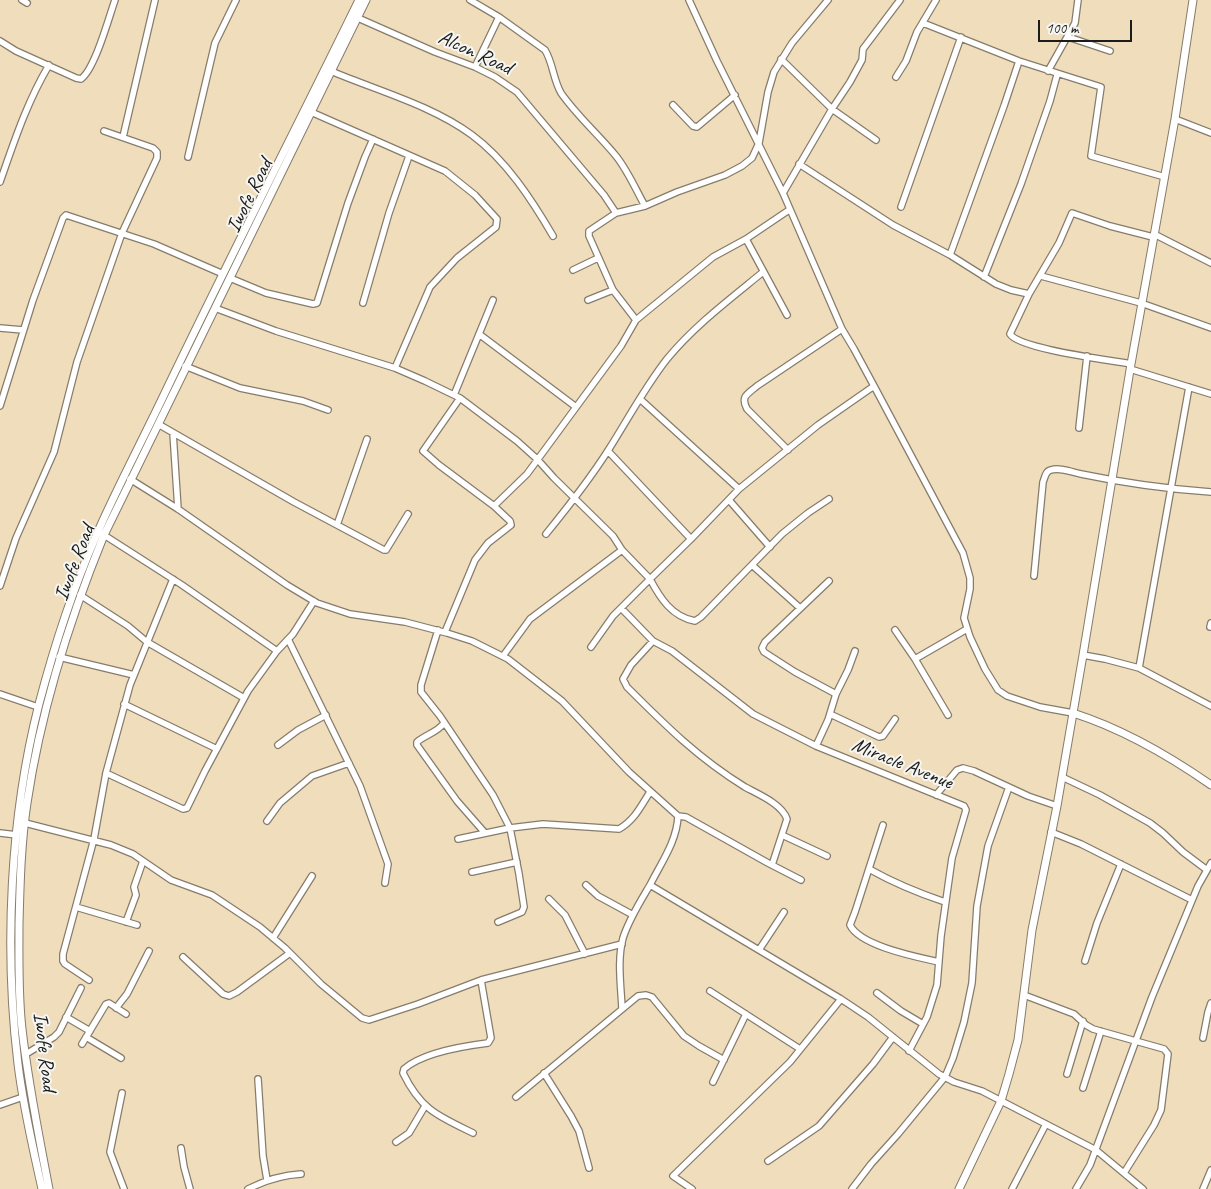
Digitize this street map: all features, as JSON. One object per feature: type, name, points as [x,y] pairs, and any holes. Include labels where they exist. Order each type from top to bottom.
[{"type":"street","points":[[0,41],[16,51],[81,79],[85,76],[102,38],[115,0]]},
{"type":"street","points":[[123,137],[155,0]]},
{"type":"street","points":[[188,157],[215,43],[236,0]]},
{"type":"street","name":"Iwofe Road","points":[[42,1189],[23,1097],[15,1030],[12,954],[13,876],[17,835],[26,768],[38,707],[60,633],[126,471],[359,0]]},
{"type":"street","name":"Iwofe Road","points":[[49,1189],[31,1096],[22,1030],[19,971],[20,877],[25,823],[34,761],[59,657],[80,595],[84,576],[185,366],[366,0]]},
{"type":"street","points":[[470,0],[499,17],[545,50],[549,56],[556,82],[561,92],[586,124],[618,158],[645,206]]},
{"type":"street","points":[[689,0],[717,61],[759,143],[842,329],[861,360],[963,553],[970,578],[970,589],[964,618],[967,629],[998,690],[1007,696],[1040,708],[1073,713],[1097,720],[1178,762],[1211,785]]},
{"type":"street","points":[[636,320],[613,290],[598,258],[588,233],[589,231],[616,213],[645,206],[677,192],[709,182],[734,171],[752,158],[759,143],[768,92],[774,72],[792,43],[828,0]]},
{"type":"street","points":[[782,193],[860,65],[864,49],[900,0]]},
{"type":"street","points":[[896,77],[906,60],[917,32],[936,0]]},
{"type":"street","points":[[1048,71],[1075,23],[1078,0]]},
{"type":"street","points":[[959,1189],[1001,1101],[1018,1040],[1032,930],[1057,806],[1084,655],[1111,480],[1175,118],[1193,0]]},
{"type":"street","points":[[475,67],[499,17]]},
{"type":"street","name":"Alcon Road","points":[[358,18],[435,52],[475,67],[518,92],[550,134],[604,195],[616,213]]},
{"type":"street","points":[[923,24],[1057,75],[1101,87],[1090,156],[1164,177]]},
{"type":"street","points":[[901,207],[961,37]]},
{"type":"street","points":[[1068,37],[1110,52]]},
{"type":"street","points":[[781,59],[832,109],[876,140]]},
{"type":"street","points":[[950,255],[1019,61]]},
{"type":"street","points":[[0,182],[24,114],[37,85],[49,66]]},
{"type":"street","points":[[331,72],[424,108],[474,136],[502,164],[533,203],[552,236]]},
{"type":"street","points":[[984,277],[1021,184],[1050,101],[1057,75]]},
{"type":"street","points":[[673,105],[693,126],[697,127],[735,95]]},
{"type":"street","points":[[312,112],[409,156],[434,165],[456,179],[489,208],[497,219],[498,224],[457,258],[430,286],[395,368]]},
{"type":"street","points":[[1175,118],[1211,134]]},
{"type":"street","points":[[0,586],[16,538],[54,452],[77,362],[122,233],[157,158],[157,152],[152,148],[104,131]]},
{"type":"street","points":[[230,278],[266,293],[313,304],[317,303],[348,203],[373,139]]},
{"type":"street","points":[[363,303],[389,213],[409,156]]},
{"type":"street","points":[[799,164],[892,225],[950,255],[984,277],[1004,287],[1030,294]]},
{"type":"street","points":[[494,506],[527,474],[621,346],[636,320],[714,257],[746,239],[789,210]]},
{"type":"street","points":[[1211,262],[1154,236],[1072,213],[1059,242],[1010,334],[1012,337],[1036,346],[1130,367],[1211,394]]},
{"type":"street","points":[[0,406],[46,263],[63,218],[66,215],[180,254],[223,274]]},
{"type":"street","points":[[746,239],[787,315]]},
{"type":"street","points":[[573,270],[598,258]]},
{"type":"street","points":[[546,534],[575,499],[608,451],[652,378],[682,342],[763,272]]},
{"type":"street","points":[[1041,276],[1142,303],[1211,328]]},
{"type":"street","points":[[588,300],[613,290]]},
{"type":"street","points":[[454,395],[493,300]]},
{"type":"street","points":[[215,308],[262,326],[395,368],[460,398],[517,441],[537,459],[613,536],[622,550],[650,579],[657,592],[673,611],[680,616],[695,621],[788,529],[829,499]]},
{"type":"street","points":[[0,328],[24,330]]},
{"type":"street","points":[[788,450],[747,409],[744,402],[745,397],[757,386],[842,329]]},
{"type":"street","points":[[479,334],[576,407]]},
{"type":"street","points":[[1079,428],[1087,356]]},
{"type":"street","points":[[185,366],[240,388],[303,401],[328,410]]},
{"type":"street","points":[[591,647],[613,616],[739,489],[818,425],[874,386]]},
{"type":"street","points":[[1139,668],[1189,387]]},
{"type":"street","points":[[445,632],[478,555],[488,543],[511,525],[510,521],[494,506],[423,451],[460,398]]},
{"type":"street","points":[[640,399],[739,489]]},
{"type":"street","points":[[158,424],[384,550],[386,550],[408,514]]},
{"type":"street","points":[[173,433],[178,509]]},
{"type":"street","points":[[337,525],[367,439]]},
{"type":"street","points":[[608,451],[691,539]]},
{"type":"street","points":[[1034,576],[1043,482],[1046,472],[1051,469],[1172,489],[1211,492]]},
{"type":"street","points":[[130,479],[178,509],[287,585],[314,601],[350,614],[405,622],[445,632],[472,641],[503,656],[562,701],[629,772],[678,816],[686,817],[801,880]]},
{"type":"street","points":[[728,500],[770,547]]},
{"type":"street","points":[[104,535],[232,619],[277,651]]},
{"type":"street","points":[[503,656],[530,619],[622,550]]},
{"type":"street","points":[[752,566],[800,608]]},
{"type":"street","points":[[89,980],[63,961],[63,954],[94,839],[106,772],[124,704],[172,579]]},
{"type":"street","points":[[829,581],[765,642],[762,649],[796,672],[836,694]]},
{"type":"street","points":[[80,595],[128,626],[147,642],[244,698]]},
{"type":"street","points":[[106,772],[183,809],[187,808],[244,698],[277,651],[304,618],[314,601]]},
{"type":"street","name":"Miracle Avenue","points":[[621,608],[653,641],[672,650],[753,714],[816,746],[961,804],[966,810],[959,828],[952,858],[945,902],[937,985],[923,1024],[909,1051]]},
{"type":"street","points":[[915,659],[967,629]]},
{"type":"street","points":[[438,630],[421,685],[422,692],[493,795],[510,828],[517,862],[523,910],[498,922]]},
{"type":"street","points":[[895,630],[948,714]]},
{"type":"street","points":[[288,639],[363,795],[388,864],[385,883]]},
{"type":"street","points":[[653,641],[631,665],[623,679],[627,687],[698,756],[786,814],[787,819],[772,865]]},
{"type":"street","points":[[816,746],[855,651]]},
{"type":"street","points":[[1084,655],[1139,668],[1211,706]]},
{"type":"street","points":[[59,657],[134,675]]},
{"type":"street","points":[[0,694],[38,707]]},
{"type":"street","points":[[124,704],[217,749]]},
{"type":"street","points":[[830,714],[879,737],[883,736],[895,719]]},
{"type":"street","points":[[278,745],[298,730],[326,715]]},
{"type":"street","points":[[444,722],[442,727],[416,742],[417,745],[457,801],[485,833]]},
{"type":"street","points":[[268,821],[280,803],[312,776],[349,763]]},
{"type":"street","points":[[936,795],[957,770],[963,768],[974,771],[1028,796],[1057,806]]},
{"type":"street","points":[[1062,777],[1100,795],[1150,823],[1207,870]]},
{"type":"street","points":[[852,1189],[945,1078],[953,1058],[964,1022],[972,982],[978,906],[988,846],[1009,787]]},
{"type":"street","points":[[458,839],[510,828],[543,824],[620,829],[627,825],[635,816],[650,792]]},
{"type":"street","points":[[622,1009],[620,971],[622,944],[633,915],[668,851],[678,828],[678,816]]},
{"type":"street","points":[[25,823],[112,845],[143,861],[171,880],[212,895],[273,938],[336,997],[362,1018],[369,1020],[481,980],[622,944]]},
{"type":"street","points":[[883,825],[850,925],[852,930],[861,937],[889,950],[938,962]]},
{"type":"street","points":[[0,832],[17,835]]},
{"type":"street","points":[[1051,832],[1081,844],[1192,900]]},
{"type":"street","points":[[782,835],[827,856]]},
{"type":"street","points":[[126,922],[136,895],[134,887],[143,861]]},
{"type":"street","points":[[472,872],[517,862]]},
{"type":"street","points":[[1076,1189],[1090,1165],[1135,1041],[1192,900],[1211,863]]},
{"type":"street","points":[[1085,960],[1097,923],[1121,864]]},
{"type":"street","points":[[869,869],[891,882],[945,902]]},
{"type":"street","points":[[273,938],[312,876]]},
{"type":"street","points":[[586,885],[598,896],[633,915]]},
{"type":"street","points":[[650,885],[841,999],[868,1017],[945,1078],[982,1091],[1096,1150],[1124,1173],[1138,1188]]},
{"type":"street","points":[[549,899],[565,915],[585,954]]},
{"type":"street","points":[[76,907],[137,926]]},
{"type":"street","points":[[759,950],[784,912]]},
{"type":"street","points":[[116,1008],[127,994],[149,951]]},
{"type":"street","points":[[182,957],[223,994],[230,996],[290,953]]},
{"type":"street","points":[[473,1133],[441,1118],[425,1106],[403,1073],[404,1069],[410,1064],[449,1050],[488,1043],[491,1038],[481,980]]},
{"type":"street","points":[[26,1054],[54,1037],[81,988]]},
{"type":"street","points":[[710,991],[800,1049]]},
{"type":"street","points":[[877,993],[901,1011],[923,1024]]},
{"type":"street","points":[[516,1097],[638,996],[646,994],[652,997],[684,1036],[724,1060]]},
{"type":"street","points":[[1024,994],[1074,1014],[1086,1025],[1164,1049],[1168,1054],[1161,1110],[1154,1125],[1124,1173]]},
{"type":"street","points":[[692,1189],[673,1176],[790,1062],[841,999]]},
{"type":"street","points":[[82,1044],[106,1004],[110,1003],[126,1014]]},
{"type":"street","points":[[1203,1038],[1211,1003]]},
{"type":"street","points":[[713,1082],[746,1014]]},
{"type":"street","points":[[66,1017],[121,1058]]},
{"type":"street","points":[[1067,1074],[1083,1021]]},
{"type":"street","points":[[1083,1088],[1101,1031]]},
{"type":"street","points":[[768,1161],[819,1126],[873,1064],[893,1037]]},
{"type":"street","points":[[544,1073],[579,1131],[590,1168]]},
{"type":"street","points":[[258,1079],[263,1156],[267,1180]]},
{"type":"street","points":[[122,1093],[110,1152],[124,1189]]},
{"type":"street","points":[[0,1104],[23,1097]]},
{"type":"street","points":[[396,1142],[409,1133],[425,1106]]},
{"type":"street","points":[[1012,1189],[1046,1124]]},
{"type":"street","points":[[181,1148],[190,1189]]},
{"type":"street","points":[[1203,1189],[1211,1170]]},
{"type":"street","points":[[248,1189],[282,1175],[301,1174]]}]
